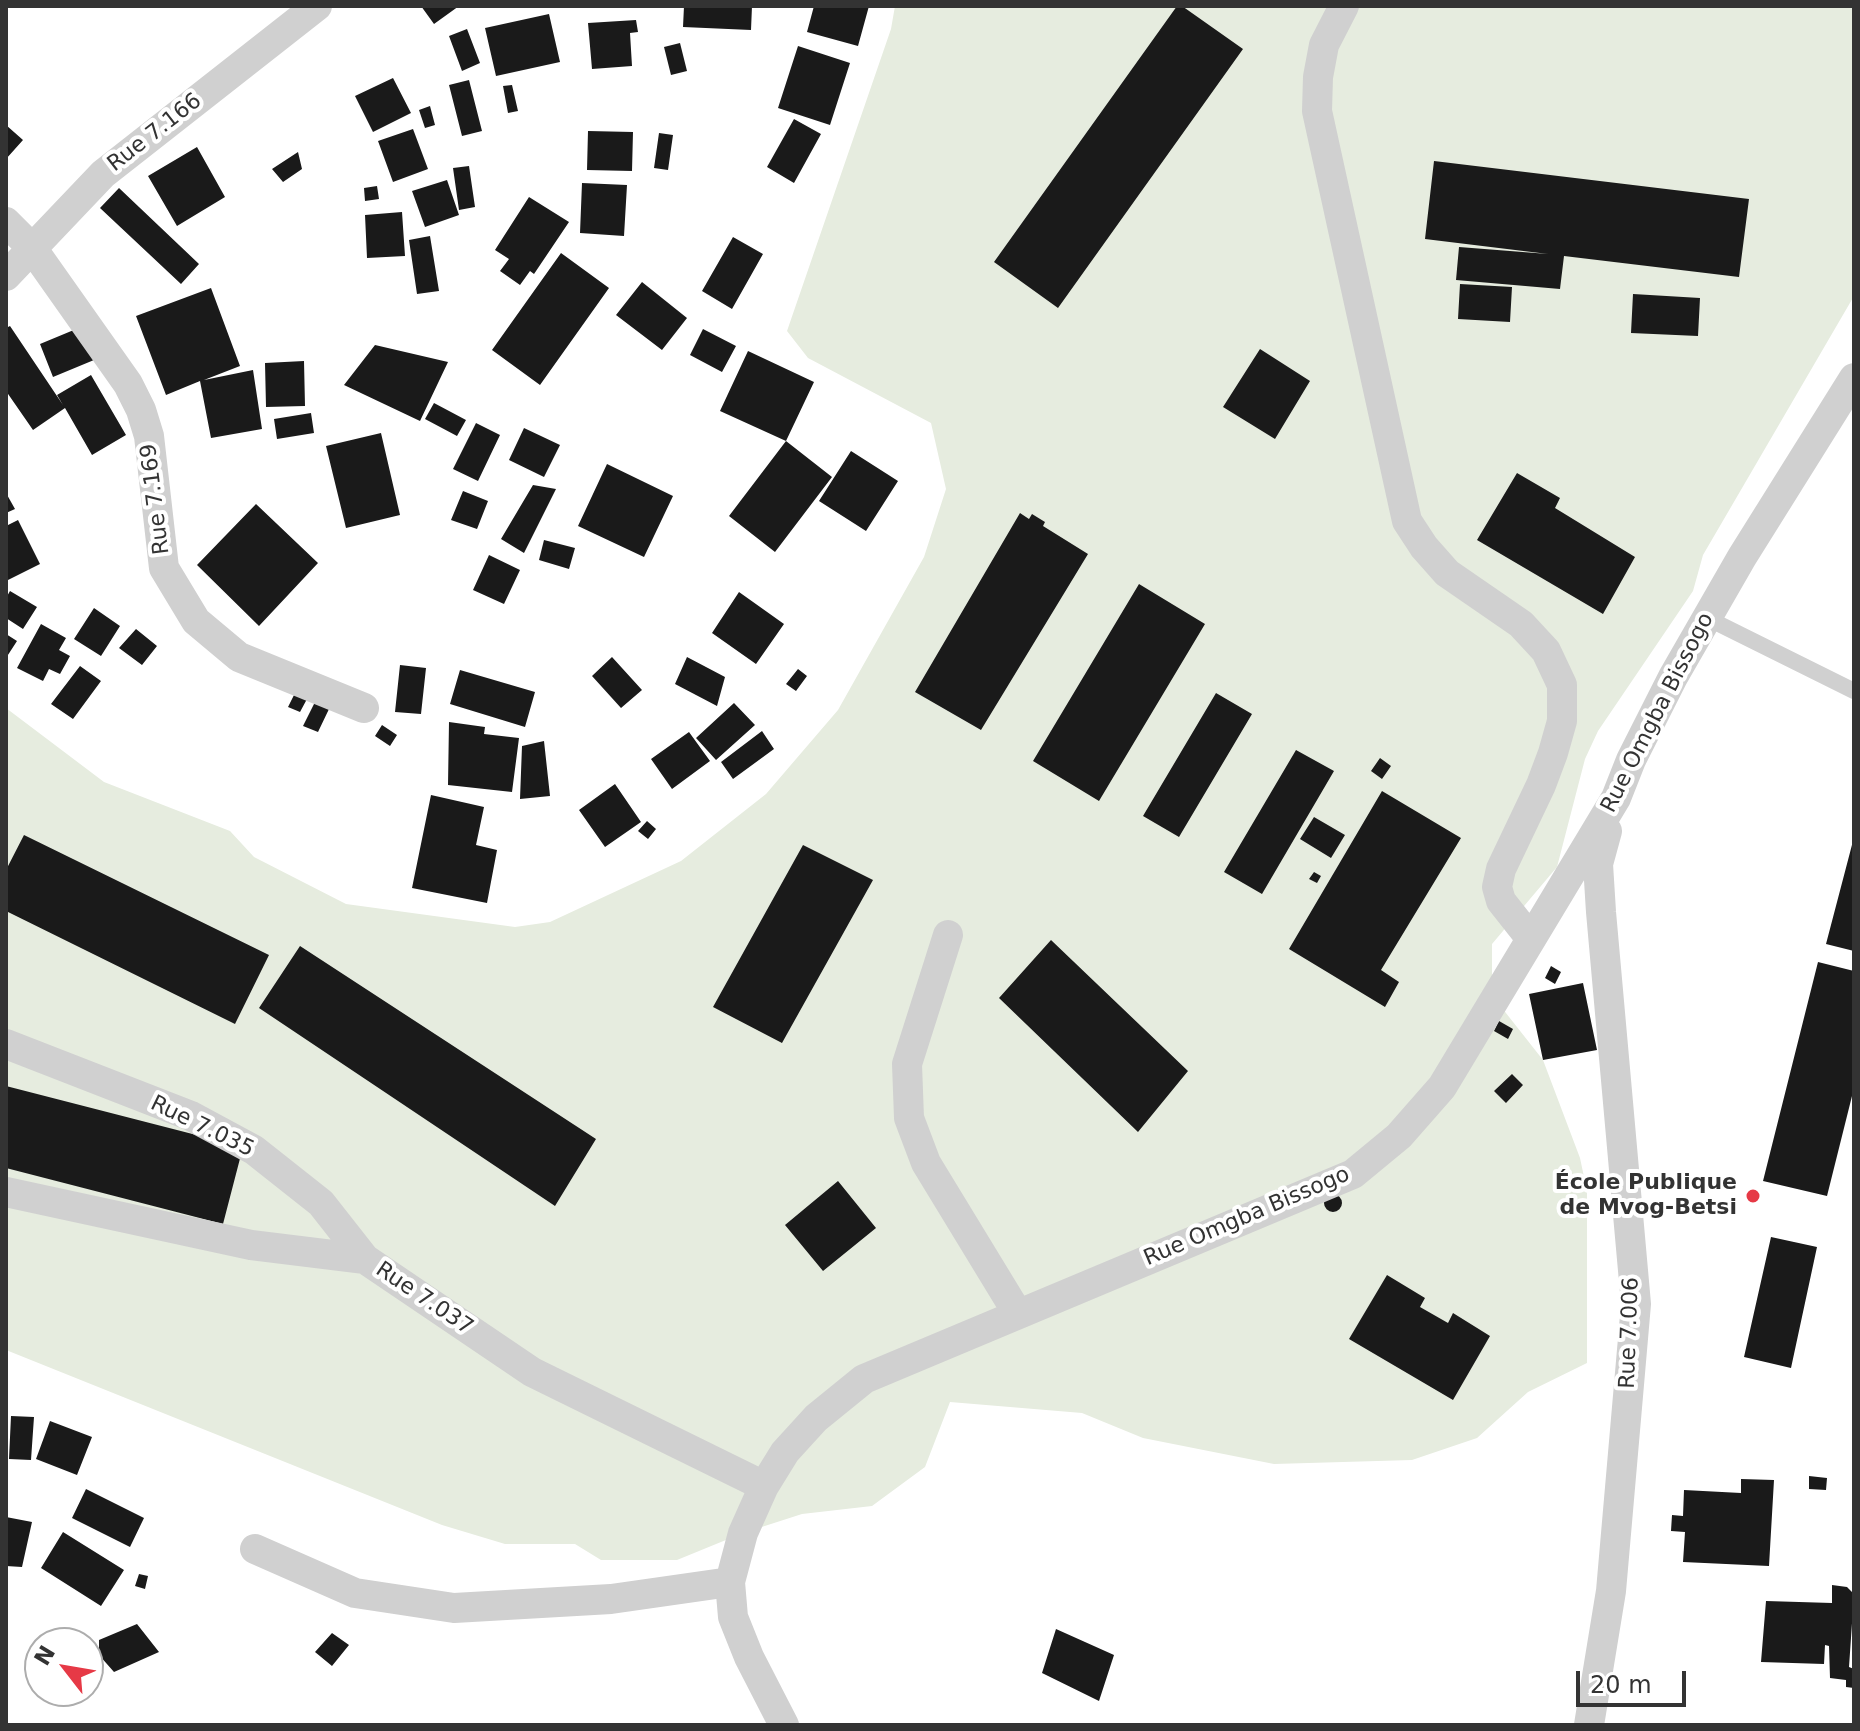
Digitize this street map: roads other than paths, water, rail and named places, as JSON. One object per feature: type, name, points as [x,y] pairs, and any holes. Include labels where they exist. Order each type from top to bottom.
[{"type":"street","name":"Rue 7.166","points":[[6,276],[103,174],[317,6]]},
{"type":"street","points":[[1344,6],[1324,45],[1318,77],[1317,111],[1407,521],[1447,573],[1521,624],[1546,651],[1562,685],[1562,721],[1553,753],[1501,869],[1497,887],[1501,901],[1531,939]]},
{"type":"street","name":"Rue 7.169","points":[[6,222],[32,248],[128,384],[141,410],[149,436],[164,568],[196,621],[239,657],[364,708]]},
{"type":"street","name":"Rue Omgba Bissogo","points":[[784,1725],[749,1657],[733,1617],[730,1582],[743,1533],[764,1486],[785,1452],[816,1418],[864,1379],[1353,1174],[1399,1136],[1442,1087],[1616,798],[1631,760],[1673,677],[1742,557],[1854,378]]},
{"type":"street","name":"Rue 7.006","points":[[1589,1725],[1611,1591],[1636,1304],[1598,864],[1616,798]]},
{"type":"street","points":[[948,935],[907,1064],[909,1118],[926,1163],[1018,1314]]},
{"type":"street","name":"Rue 7.035","points":[[6,1044],[191,1116],[254,1150],[321,1203],[365,1259]]},
{"type":"street","name":"Rue 7.037","points":[[6,1192],[251,1245],[365,1259],[532,1372],[764,1486]]},
{"type":"street","points":[[255,1549],[355,1593],[454,1608],[611,1599],[730,1582]]},
{"type":"lane","points":[[1707,618],[1854,691]]},
{"type":"place","name":"École Publique de Mvog-Betsi","points":[[1753,1196]]}]
